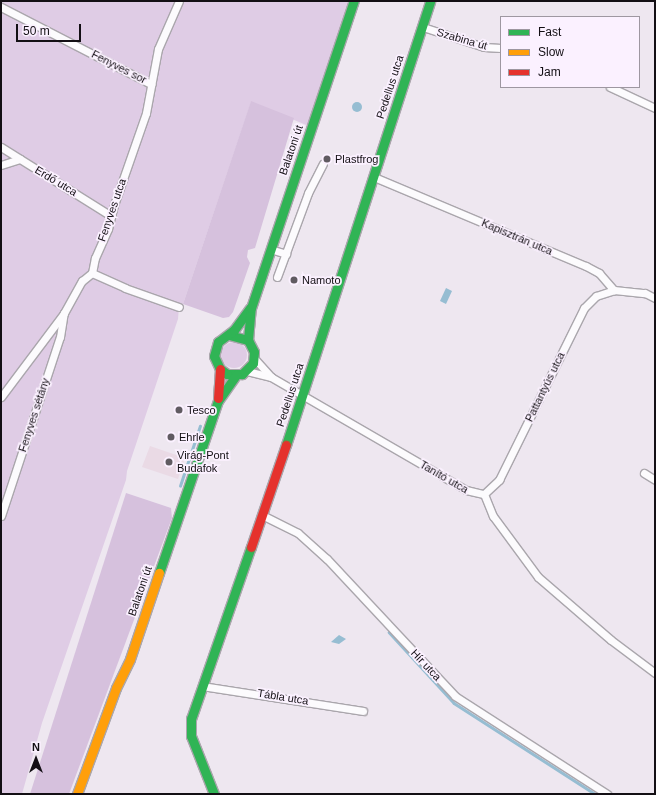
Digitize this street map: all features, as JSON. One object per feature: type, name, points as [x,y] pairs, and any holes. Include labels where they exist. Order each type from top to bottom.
[{"type":"main road","name":"Balatoni út","points":[[254,358],[254,352],[248,340],[251,308],[354,1]]},
{"type":"main road","name":"Pedellus utca","points":[[214,794],[189,729],[202,686],[303,395],[430,1]]},
{"type":"main road","name":"Balatoni út","points":[[80,792],[116,688],[130,659],[218,401],[220,369],[214,356],[215,349],[218,342],[229,335],[251,308]]},
{"type":"main road","points":[[229,335],[236,335],[248,340]]},
{"type":"main road","points":[[220,369],[236,375],[247,371],[254,358]]},
{"type":"main road","name":"Balatoni út","points":[[218,401],[236,375]]},
{"type":"street","name":"Fenyves utca","points":[[92,272],[94,258],[111,216],[146,112],[158,49],[179,1]]},
{"type":"street","name":"Fenyves sor","points":[[1,7],[151,84]]},
{"type":"street","name":"Szabina út","points":[[422,27],[479,46],[500,48]]},
{"type":"street","points":[[612,88],[655,108]]},
{"type":"street","name":"Erdő utca","points":[[1,147],[111,216]]},
{"type":"street","points":[[1,165],[20,159]]},
{"type":"street","points":[[277,277],[308,193],[324,164]]},
{"type":"street","name":"Kapisztrán utca","points":[[374,177],[586,266],[598,273],[614,290]]},
{"type":"street","points":[[270,249],[286,254]]},
{"type":"street","points":[[1,396],[64,313],[82,280],[92,272],[125,288],[179,307]]},
{"type":"street","points":[[614,290],[645,293],[655,298]]},
{"type":"street","name":"Pattantyús utca","points":[[484,494],[499,480],[584,308],[596,296],[614,290]]},
{"type":"street","name":"Fenyves sétány","points":[[1,516],[60,337],[64,313]]},
{"type":"street","name":"Tanító utca","points":[[254,358],[271,377]]},
{"type":"street","name":"Tanító utca","points":[[247,371],[271,377],[466,490],[484,494],[493,516],[538,577],[636,659],[655,673]]},
{"type":"street","points":[[644,473],[655,480]]},
{"type":"street","name":"Hír utca","points":[[262,515],[298,533],[327,559],[455,696],[607,794]]},
{"type":"street","name":"Tábla utca","points":[[202,686],[363,711]]},
{"type":"shaded area","points":[[1,1],[354,1],[311,127],[251,102],[183,304],[179,307],[178,319],[127,471],[126,480],[42,723],[22,794],[1,794]]},
{"type":"shaded area","points":[[251,101],[294,118],[255,248],[248,250],[247,257],[250,263],[233,312],[229,317],[223,318],[183,304]]},
{"type":"shaded area","points":[[234,342],[244,345],[247,355],[244,365],[234,368],[224,365],[221,355],[224,345]]},
{"type":"shaded area","points":[[150,446],[185,458],[178,479],[142,467]]},
{"type":"shaded area","points":[[126,493],[171,508],[172,518],[69,794],[30,794]]},
{"type":"water","points":[[355,102],[359,102],[361,103],[361,111],[355,112],[352,109],[352,105]]},
{"type":"water","points":[[446,288],[452,291],[446,304],[440,301]]},
{"type":"water","points":[[339,635],[346,639],[339,644],[331,642]]},
{"type":"waterway","points":[[180,486],[200,426]]},
{"type":"waterway","points":[[389,632],[454,703],[595,794]]},
{"type":"traffic: fast","points":[[248,340],[251,308],[354,1]]},
{"type":"traffic: fast","points":[[286,445],[430,1]]},
{"type":"traffic: fast","points":[[229,335],[248,340],[254,352],[253,363],[242,374],[227,374],[220,369],[214,356],[218,342],[234,330],[250,308]]},
{"type":"traffic: fast","points":[[159,573],[218,401],[236,375]]},
{"type":"traffic: fast","points":[[214,794],[191,736],[191,719],[251,547]]},
{"type":"traffic: slow","points":[[77,794],[116,688],[130,659],[159,573]]},
{"type":"traffic: jam","points":[[218,398],[220,369]]},
{"type":"traffic: jam","points":[[251,547],[286,445]]},
{"type":"place","name":"Plastfrog","points":[[327,159]]},
{"type":"place","name":"Namoto","points":[[294,280]]},
{"type":"place","name":"Tesco","points":[[179,410]]},
{"type":"place","name":"Ehrle","points":[[171,437]]},
{"type":"place","name":"Virág-Pont Budafok","points":[[169,462]]}]
